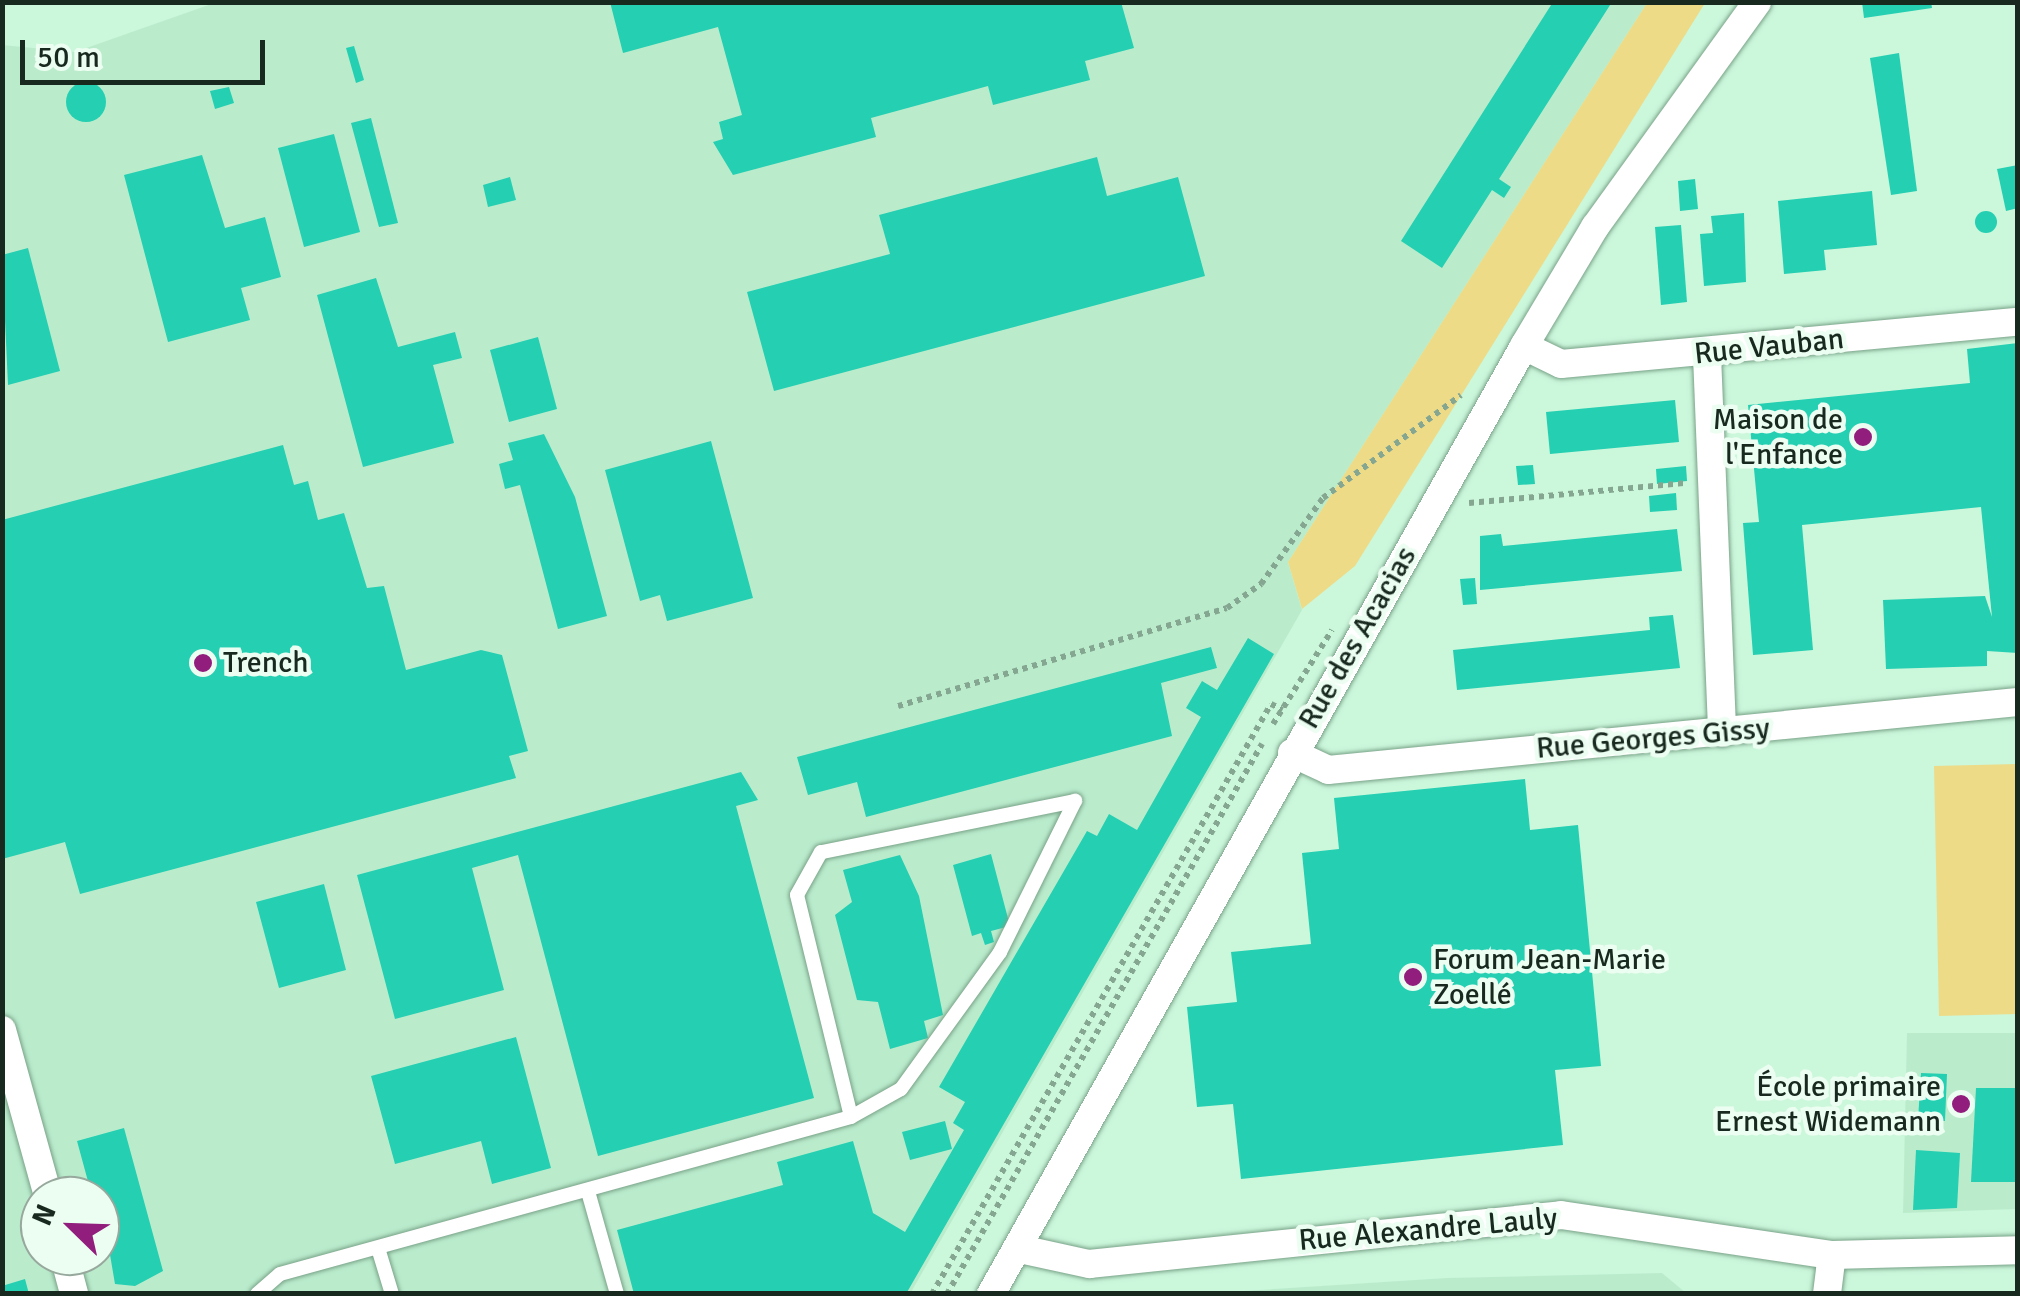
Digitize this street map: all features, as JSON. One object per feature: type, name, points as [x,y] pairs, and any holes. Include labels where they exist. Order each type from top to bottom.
[{"type":"street","name":"Rue des Acacias","points":[[1006,1271],[1292,753],[1595,227],[1754,4]]},
{"type":"street","name":"Rue Vauban","points":[[1519,356],[1561,364],[1707,354],[2018,322]]},
{"type":"street","points":[[1707,354],[1722,733]]},
{"type":"street","name":"Rue Georges Gissy","points":[[1292,753],[1328,770],[2018,702]]},
{"type":"street","points":[[2,1030],[42,1176]]},
{"type":"street","name":"Rue Alexandre Lauly","points":[[1006,1271],[1561,1214],[1832,1255],[2018,1250]]},
{"type":"street","points":[[1828,1294],[1832,1255]]},
{"type":"lane","points":[[258,1294],[280,1274],[589,1195],[852,1117],[901,1089],[989,967],[1074,801],[821,852],[797,895],[852,1117]]},
{"type":"lane","points":[[589,1195],[617,1294]]},
{"type":"lane","points":[[378,1248],[392,1294]]},
{"type":"path","points":[[898,706],[1226,608],[1261,584],[1323,498],[1442,405],[1519,356]]},
{"type":"path","points":[[1433,506],[1712,481]]},
{"type":"path","points":[[947,1294],[1325,632]]},
{"type":"path","points":[[932,1294],[1271,704],[1310,723]]},
{"type":"shaded area","points":[[217,2],[1647,3],[1288,562],[1302,610],[910,1294],[3,1293],[2,45],[75,52]]},
{"type":"shaded area","points":[[1647,3],[1705,3],[1355,566],[1302,609],[1288,562]]},
{"type":"shaded area","points":[[2017,764],[2017,1014],[1939,1016],[1934,766]]},
{"type":"shaded area","name":"École primaire Ernest Widemann","points":[[1907,1033],[2017,1033],[2017,1209],[1903,1213]]},
{"type":"shaded area","points":[[1662,1273],[1686,1293],[1212,1293],[1447,1278]]},
{"type":"building","points":[[610,2],[1121,2],[1134,48],[1085,61],[1090,80],[993,105],[988,86],[871,118],[876,137],[733,175],[713,142],[723,139],[719,122],[742,115],[718,27],[623,53]]},
{"type":"building","points":[[1553,2],[1612,2],[1499,179],[1511,187],[1504,198],[1492,190],[1442,268],[1401,241]]},
{"type":"building","points":[[1862,2],[1931,2],[1932,8],[1864,18]]},
{"type":"building","points":[[354,46],[364,80],[356,83],[346,48]]},
{"type":"building","points":[[1899,53],[1917,191],[1891,195],[1870,58]]},
{"type":"building","points":[[86,82],[100,88],[106,102],[100,116],[86,122],[72,116],[66,102],[72,88]]},
{"type":"building","points":[[229,87],[234,103],[215,109],[210,91]]},
{"type":"building","points":[[371,118],[398,223],[379,227],[351,123]]},
{"type":"building","points":[[334,134],[360,232],[304,247],[278,148]]},
{"type":"building","points":[[202,155],[225,228],[265,217],[281,277],[241,288],[250,320],[168,342],[124,175]]},
{"type":"building","points":[[1097,157],[1107,196],[1178,177],[1205,276],[774,391],[747,292],[890,254],[879,215]]},
{"type":"building","points":[[2018,165],[2018,208],[2006,211],[1997,169]]},
{"type":"building","points":[[510,177],[516,200],[488,207],[483,185]]},
{"type":"building","points":[[1695,179],[1698,209],[1680,211],[1678,181]]},
{"type":"building","points":[[1872,191],[1877,245],[1824,250],[1826,270],[1784,274],[1778,201]]},
{"type":"building","points":[[1986,211],[1994,214],[1994,230],[1986,233],[1978,230],[1975,222],[1978,214]]},
{"type":"building","points":[[1744,213],[1746,282],[1704,286],[1700,234],[1713,233],[1711,216]]},
{"type":"building","points":[[1681,225],[1687,302],[1661,305],[1655,227]]},
{"type":"building","points":[[28,248],[60,371],[8,385],[2,255]]},
{"type":"building","points":[[376,278],[398,347],[455,332],[462,358],[433,365],[454,443],[363,467],[317,295]]},
{"type":"building","points":[[538,337],[557,409],[509,422],[490,350]]},
{"type":"building","points":[[2018,343],[2018,653],[1987,651],[1987,666],[1886,669],[1883,600],[1985,596],[1992,617],[1981,507],[1802,525],[1813,650],[1753,655],[1743,523],[1759,522],[1748,405],[1970,383],[1967,349]]},
{"type":"building","points":[[1675,400],[1679,442],[1550,454],[1546,412]]},
{"type":"building","points":[[544,434],[575,497],[607,616],[558,629],[520,485],[505,489],[499,464],[513,460],[508,443]]},
{"type":"building","points":[[711,441],[753,598],[667,621],[660,595],[640,601],[605,470]]},
{"type":"building","name":"Trench","points":[[283,445],[294,485],[308,481],[318,520],[344,513],[367,588],[384,586],[406,670],[481,650],[502,655],[528,751],[509,756],[516,778],[80,894],[65,842],[2,859],[2,520]]},
{"type":"building","points":[[1533,465],[1535,484],[1518,485],[1516,466]]},
{"type":"building","points":[[1686,466],[1687,481],[1657,484],[1656,469]]},
{"type":"building","points":[[1676,493],[1677,510],[1650,512],[1649,496]]},
{"type":"building","points":[[1677,529],[1682,571],[1480,590],[1480,536],[1501,534],[1503,546]]},
{"type":"building","points":[[1475,578],[1477,604],[1463,605],[1460,579]]},
{"type":"building","points":[[1673,615],[1680,668],[1457,690],[1453,650],[1650,630],[1649,617]]},
{"type":"building","points":[[1248,638],[1274,654],[906,1294],[634,1294],[617,1230],[783,1185],[777,1162],[853,1141],[873,1213],[905,1232],[964,1130],[953,1123],[965,1102],[939,1087],[1087,831],[1097,836],[1109,814],[1137,830],[1201,717],[1186,708],[1202,681],[1217,690]]},
{"type":"building","points":[[1211,647],[1217,668],[1161,683],[1172,736],[866,817],[857,782],[808,795],[797,757]]},
{"type":"building","points":[[741,772],[758,800],[736,806],[814,1098],[598,1156],[518,855],[472,868],[504,990],[395,1019],[357,875]]},
{"type":"building","name":"Forum Jean-Marie Zoellé","points":[[1525,779],[1530,830],[1578,825],[1601,1066],[1555,1070],[1563,1145],[1241,1179],[1233,1104],[1197,1107],[1187,1007],[1237,1002],[1231,952],[1311,944],[1302,853],[1339,849],[1334,798]]},
{"type":"building","points":[[991,854],[1010,926],[991,931],[994,942],[985,945],[981,933],[972,936],[953,865]]},
{"type":"building","points":[[900,855],[919,896],[943,1015],[924,1021],[928,1038],[890,1049],[878,1002],[857,1000],[835,915],[852,902],[843,870]]},
{"type":"building","points":[[324,884],[346,970],[279,988],[256,902]]},
{"type":"building","points":[[516,1037],[551,1168],[492,1184],[481,1141],[395,1164],[371,1076]]},
{"type":"building","points":[[1921,1073],[1947,1074],[1945,1121],[1918,1120]]},
{"type":"building","points":[[1976,1088],[2018,1088],[2018,1182],[1971,1182]]},
{"type":"building","points":[[945,1121],[952,1149],[910,1160],[902,1132]]},
{"type":"building","points":[[124,1128],[163,1271],[135,1286],[115,1284],[114,1276],[120,1276],[120,1176],[87,1176],[77,1141]]},
{"type":"building","points":[[1916,1150],[1960,1153],[1957,1208],[1913,1210]]},
{"type":"building","points":[[25,1279],[29,1294],[2,1294],[2,1286]]},
{"type":"place","name":"Maison de l'Enfance","points":[[1863,437]]},
{"type":"place","name":"Trench","points":[[203,663]]},
{"type":"place","name":"Forum Jean-Marie Zoellé","points":[[1413,977]]},
{"type":"place","name":"École primaire Ernest Widemann","points":[[1961,1104]]}]
